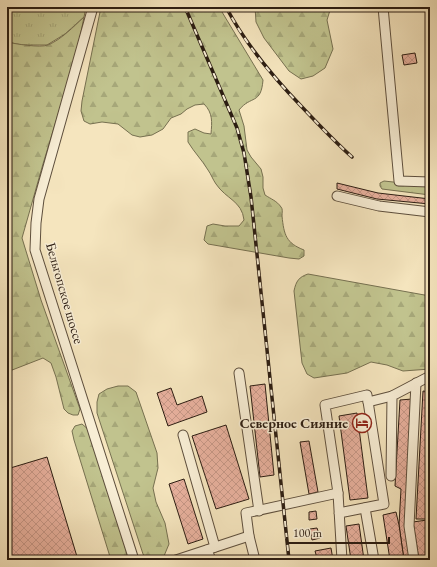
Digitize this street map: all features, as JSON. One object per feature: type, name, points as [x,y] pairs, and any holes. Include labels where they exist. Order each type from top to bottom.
[{"type":"street","name":"Бельгопское шоссе","points":[[93,7],[39,199],[35,250],[134,560]]},
{"type":"street","points":[[383,7],[399,181],[430,182]]},
{"type":"street","points":[[337,196],[379,206],[430,212]]},
{"type":"street","points":[[239,373],[259,511]]},
{"type":"street","points":[[368,402],[392,396],[430,376]]},
{"type":"street","points":[[414,560],[410,526],[416,383]]},
{"type":"street","points":[[339,513],[384,504],[367,396],[325,405],[338,493],[339,513],[342,560]]},
{"type":"street","points":[[391,476],[392,396]]},
{"type":"street","points":[[182,435],[211,549],[211,560]]},
{"type":"street","points":[[255,560],[249,536],[246,514],[338,493]]},
{"type":"street","points":[[365,508],[374,560]]},
{"type":"street","points":[[176,560],[249,536]]},
{"type":"green space","points":[[7,7],[86,7],[84,17],[65,34],[47,45],[22,45],[7,42]]},
{"type":"green space","points":[[101,7],[219,7],[263,80],[262,88],[258,97],[243,105],[239,110],[244,126],[247,150],[261,169],[265,195],[282,208],[284,228],[287,238],[293,244],[304,250],[304,256],[299,259],[289,258],[208,244],[204,240],[207,226],[213,224],[239,226],[244,220],[240,208],[216,184],[206,166],[188,142],[188,132],[195,129],[211,134],[212,122],[209,111],[204,104],[195,105],[181,114],[171,118],[163,129],[152,135],[140,137],[132,135],[118,124],[102,122],[90,124],[84,121],[81,111],[82,101]]},
{"type":"green space","points":[[255,7],[331,7],[327,20],[333,49],[325,68],[313,76],[301,79],[289,71],[264,38],[256,22]]},
{"type":"green space","points":[[84,17],[77,52],[22,238],[41,300],[80,409],[78,415],[73,415],[64,409],[51,363],[43,358],[7,372],[7,42],[34,46],[48,45],[63,36]]},
{"type":"green space","points":[[384,181],[430,186],[430,195],[382,189],[380,183]]},
{"type":"green space","points":[[308,274],[430,296],[430,369],[403,371],[387,365],[371,362],[347,373],[314,378],[307,374],[302,363],[294,291],[298,280]]},
{"type":"green space","points":[[118,386],[128,386],[136,392],[157,453],[158,468],[153,488],[156,502],[165,523],[169,544],[164,556],[156,560],[146,559],[143,554],[97,413],[99,394],[107,389]]},
{"type":"green space","points":[[82,424],[89,430],[129,560],[111,560],[72,431],[75,426]]},
{"type":"building","points":[[415,53],[417,63],[404,65],[402,55]]},
{"type":"building","points":[[337,183],[378,193],[430,199],[430,204],[377,199],[337,189]]},
{"type":"building","points":[[265,384],[274,475],[260,477],[250,386]]},
{"type":"building","points":[[171,388],[177,405],[202,396],[207,412],[168,426],[157,393]]},
{"type":"building","points":[[423,391],[430,392],[429,519],[416,519]]},
{"type":"building","points":[[412,399],[411,560],[404,560],[399,525],[401,489],[395,486],[400,400]]},
{"type":"building","points":[[357,413],[368,498],[350,500],[339,416]]},
{"type":"building","points":[[226,425],[249,499],[216,509],[192,436]]},
{"type":"building","points":[[309,441],[318,492],[309,494],[300,442]]},
{"type":"building","points":[[47,457],[78,560],[7,560],[7,469]]},
{"type":"building","points":[[184,479],[203,539],[188,544],[169,484]]},
{"type":"building","points":[[316,511],[317,519],[309,520],[309,512]]},
{"type":"building","points":[[396,512],[404,560],[390,560],[383,515]]},
{"type":"building","points":[[427,520],[430,543],[430,560],[419,560],[413,522]]},
{"type":"building","points":[[359,524],[364,560],[351,560],[346,526]]},
{"type":"building","points":[[317,528],[320,538],[312,540],[310,529]]},
{"type":"building","points":[[331,548],[333,560],[308,560],[317,558],[315,551]]},
{"type":"railway","points":[[185,7],[237,128],[244,153],[251,197],[289,560]]},
{"type":"railway","points":[[226,7],[242,34],[270,72],[320,126],[352,157]]},
{"type":"place","name":"Северное Сияние","points":[[362,423]]}]
